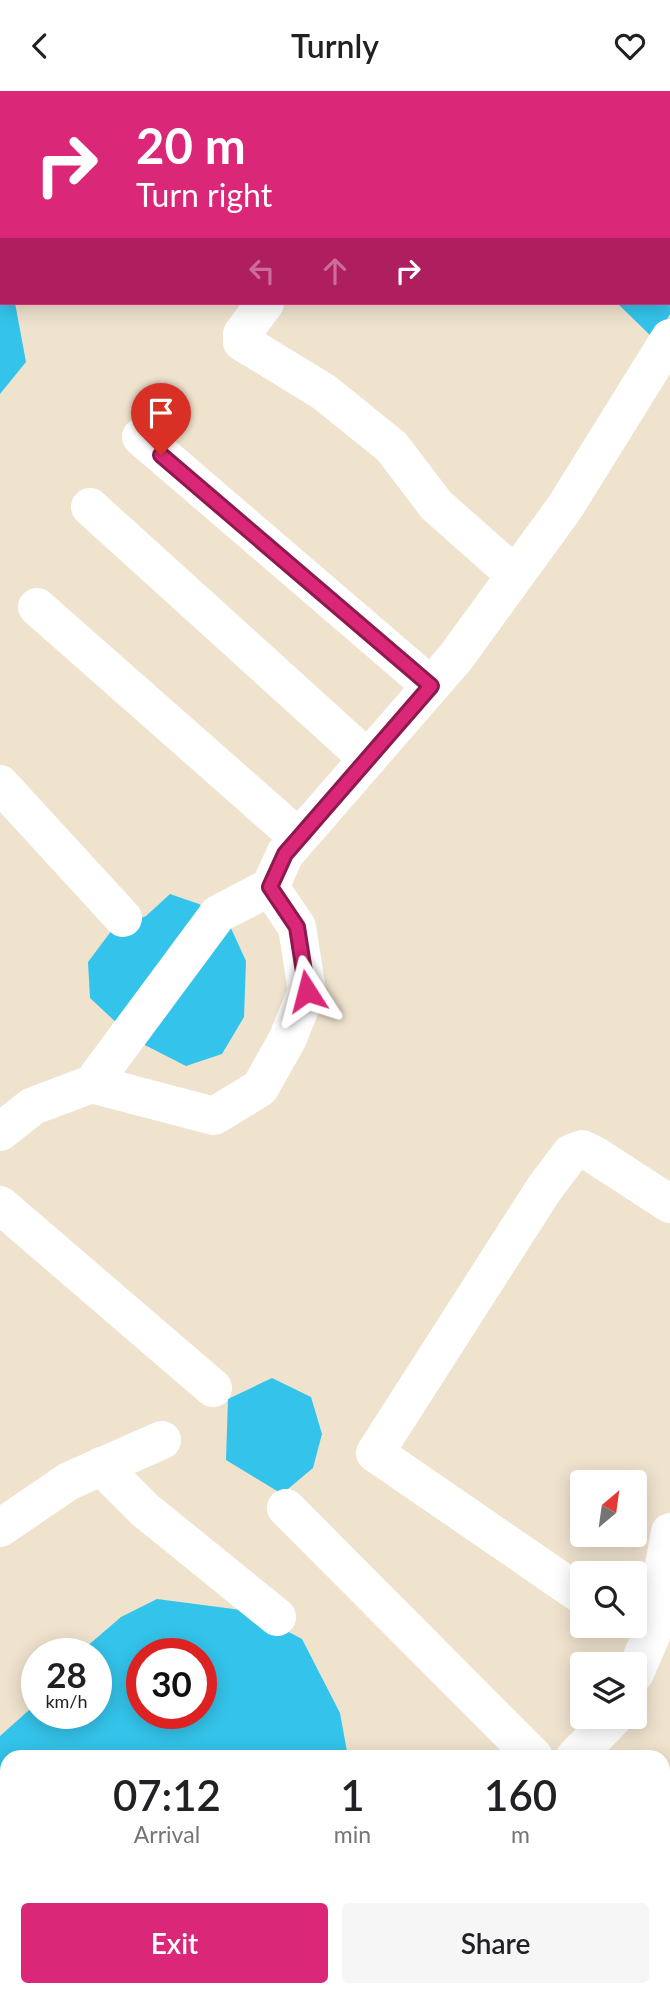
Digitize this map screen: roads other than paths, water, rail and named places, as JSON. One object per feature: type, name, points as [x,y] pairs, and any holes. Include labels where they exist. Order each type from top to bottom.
[{"type":"street","points":[[257,306],[242,334],[242,342],[324,392],[392,447],[436,505],[515,575]]},
{"type":"street","points":[[0,1132],[33,1106],[93,1084],[218,914],[270,887],[285,854],[431,686],[565,507],[670,338]]},
{"type":"street","points":[[141,437],[431,686]]},
{"type":"street","points":[[90,507],[368,759]]},
{"type":"street","points":[[37,607],[299,838]]},
{"type":"street","points":[[0,784],[123,919]]},
{"type":"street","points":[[93,1084],[214,1116],[260,1088],[287,1040],[307,991],[297,927],[270,887]]},
{"type":"street","points":[[570,1587],[375,1453],[544,1189],[571,1153],[582,1149],[593,1154],[670,1205]]},
{"type":"street","points":[[0,1205],[213,1388]]},
{"type":"street","points":[[0,1528],[69,1481],[162,1440]]},
{"type":"street","points":[[101,1466],[145,1510],[276,1617]]},
{"type":"street","points":[[286,1508],[527,1750]]},
{"type":"street","points":[[637,1647],[665,1596],[670,1532]]},
{"type":"street","points":[[582,1750],[602,1729]]},
{"type":"water","points":[[0,305],[15,305],[26,362],[0,394]]},
{"type":"water","points":[[619,305],[670,305],[670,314],[655,340]]},
{"type":"water","points":[[170,894],[199,904],[230,926],[246,961],[244,1017],[222,1054],[186,1066],[135,1040],[90,998],[88,962],[112,930],[146,916]]},
{"type":"water","points":[[272,1378],[311,1397],[322,1434],[313,1468],[282,1494],[226,1460],[228,1399]]},
{"type":"water","points":[[157,1599],[249,1611],[302,1639],[340,1713],[347,1750],[0,1750],[0,1736],[21,1717],[21,1729],[112,1729],[112,1638],[97,1638],[121,1617]]}]
